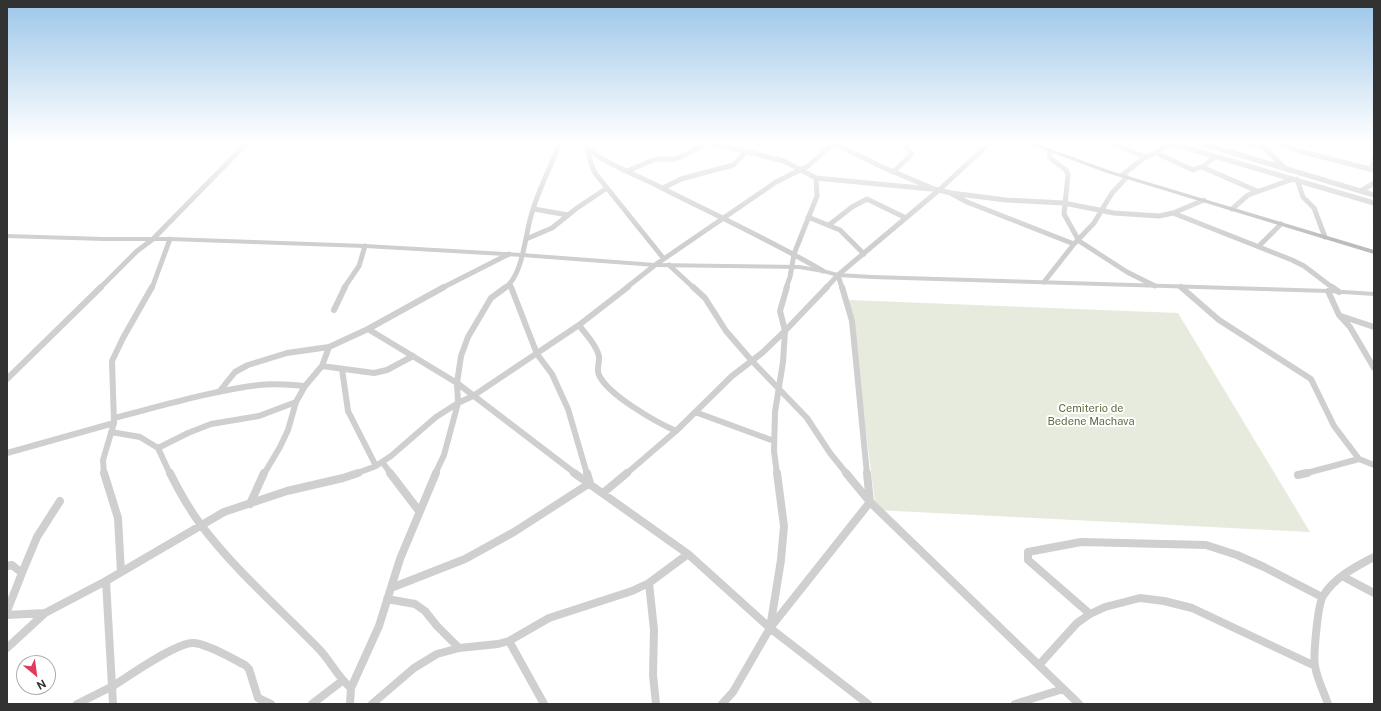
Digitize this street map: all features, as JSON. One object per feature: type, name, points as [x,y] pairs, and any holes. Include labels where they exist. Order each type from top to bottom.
[{"type":"main road","points":[[1119,174],[1374,252]]},
{"type":"street","points":[[7,379],[137,251],[153,239],[218,174]]},
{"type":"street","points":[[350,704],[351,688],[379,626],[387,599],[419,511],[444,455],[458,403],[457,383],[462,356],[468,337],[491,298],[510,284],[522,254],[534,209],[548,174]]},
{"type":"street","points":[[598,174],[664,260]]},
{"type":"street","points":[[635,174],[794,254],[823,271]]},
{"type":"street","points":[[663,188],[681,179],[699,174]]},
{"type":"street","points":[[7,648],[45,613],[106,581],[224,512],[287,491],[343,478],[380,464],[436,417],[458,403],[473,396],[537,354],[579,325],[655,265],[790,174]]},
{"type":"street","points":[[808,174],[816,178],[937,190],[1006,200],[1064,203],[1135,215],[1159,216],[1173,213],[1204,200]]},
{"type":"street","points":[[899,174],[937,190]]},
{"type":"street","points":[[603,493],[676,431],[732,376],[752,361],[785,331],[838,275],[955,174]]},
{"type":"street","points":[[1068,174],[1064,214],[1076,242]]},
{"type":"street","points":[[1218,174],[1257,191]]},
{"type":"street","points":[[1275,174],[1374,203]]},
{"type":"street","points":[[1292,174],[1298,180],[1303,197],[1314,208],[1325,237]]},
{"type":"street","points":[[1300,174],[1374,195]]},
{"type":"street","points":[[1044,282],[1076,242],[1094,223],[1124,176]]},
{"type":"street","points":[[770,628],[781,560],[784,526],[774,451],[775,412],[783,362],[785,331],[780,311],[782,299],[787,288],[794,254],[817,196],[816,178]]},
{"type":"street","points":[[1232,209],[1243,198],[1257,191],[1292,179]]},
{"type":"street","points":[[1361,191],[1374,183]]},
{"type":"street","points":[[526,239],[552,228],[607,188]]},
{"type":"street","points":[[951,193],[967,202],[1076,242],[1127,272],[1155,286]]},
{"type":"street","points":[[829,225],[844,215],[851,207],[868,199],[906,218]]},
{"type":"street","points":[[534,209],[568,215]]},
{"type":"street","points":[[1173,213],[1258,246],[1304,266],[1339,292]]},
{"type":"street","points":[[808,218],[840,230],[864,254]]},
{"type":"street","points":[[1258,246],[1281,224]]},
{"type":"street","points":[[7,236],[104,239],[170,239],[365,246],[522,254],[669,266],[792,267],[823,271],[838,275],[1328,291],[1374,294]]},
{"type":"street","points":[[121,572],[118,518],[103,469],[103,460],[114,421],[112,361],[122,338],[155,282],[170,239]]},
{"type":"street","points":[[334,310],[347,282],[359,266],[365,246]]},
{"type":"street","points":[[219,392],[235,372],[248,365],[288,353],[328,347],[368,329],[443,287],[509,254]]},
{"type":"street","points":[[669,266],[705,298],[726,331],[752,361],[807,418],[830,453],[870,502],[1079,704]]},
{"type":"street","points":[[722,704],[733,692],[770,628],[870,502],[852,321],[838,275]]},
{"type":"street","points":[[510,284],[537,354],[552,374],[568,409],[590,483]]},
{"type":"street","points":[[1182,287],[1200,305],[1219,320],[1311,379],[1334,426],[1359,459],[1374,465]]},
{"type":"street","points":[[1328,291],[1339,315],[1350,327],[1374,368]]},
{"type":"street","points":[[1339,315],[1374,327]]},
{"type":"street","points":[[579,325],[599,356],[598,372],[600,377],[630,403],[652,419],[676,431]]},
{"type":"street","points":[[368,329],[457,383],[603,493],[688,554],[770,628],[868,704]]},
{"type":"street","points":[[250,504],[260,478],[280,447],[288,430],[296,402],[305,386],[322,366],[328,347]]},
{"type":"street","points":[[322,366],[342,370],[374,373],[380,372],[412,356]]},
{"type":"street","points":[[342,370],[348,411],[358,433],[380,464],[419,511]]},
{"type":"street","points":[[7,453],[219,392],[259,384],[305,386]]},
{"type":"street","points":[[158,448],[188,432],[211,424],[259,416],[296,402]]},
{"type":"street","points":[[695,412],[774,441]]},
{"type":"street","points":[[111,432],[140,436],[158,448],[180,494],[200,525],[242,572],[320,650],[342,681],[351,688]]},
{"type":"street","points":[[1298,475],[1359,459]]},
{"type":"street","points":[[391,588],[465,559],[514,532],[590,483]]},
{"type":"street","points":[[7,611],[37,536],[60,501]]},
{"type":"street","points":[[1090,614],[1028,560],[1028,552],[1081,542],[1206,545],[1237,555],[1264,567],[1322,597]]},
{"type":"street","points":[[372,704],[414,668],[437,654],[459,648],[498,644],[509,641],[549,618],[632,591],[649,583],[688,554]]},
{"type":"street","points":[[1328,704],[1315,666],[1315,644],[1322,597],[1335,582],[1351,569],[1374,557]]},
{"type":"street","points":[[7,566],[12,565],[22,573]]},
{"type":"street","points":[[1342,576],[1374,592]]},
{"type":"street","points":[[106,581],[113,704]]},
{"type":"street","points":[[649,583],[654,630],[653,675],[656,704]]},
{"type":"street","points":[[1039,666],[1077,623],[1090,614],[1105,607],[1140,598],[1164,601],[1192,608],[1315,666]]},
{"type":"street","points":[[387,599],[414,604],[425,611],[437,626],[459,648]]},
{"type":"street","points":[[7,615],[45,613]]},
{"type":"street","points":[[509,641],[544,704]]},
{"type":"street","points":[[77,704],[112,686],[172,650],[194,643],[214,650],[249,669],[258,698],[271,704]]},
{"type":"street","points":[[312,704],[342,681]]},
{"type":"street","points":[[1015,704],[1063,689]]},
{"type":"green space","name":"Cemiterio de Bedene Machava","points":[[849,300],[1178,313],[1310,532],[876,510]]}]
